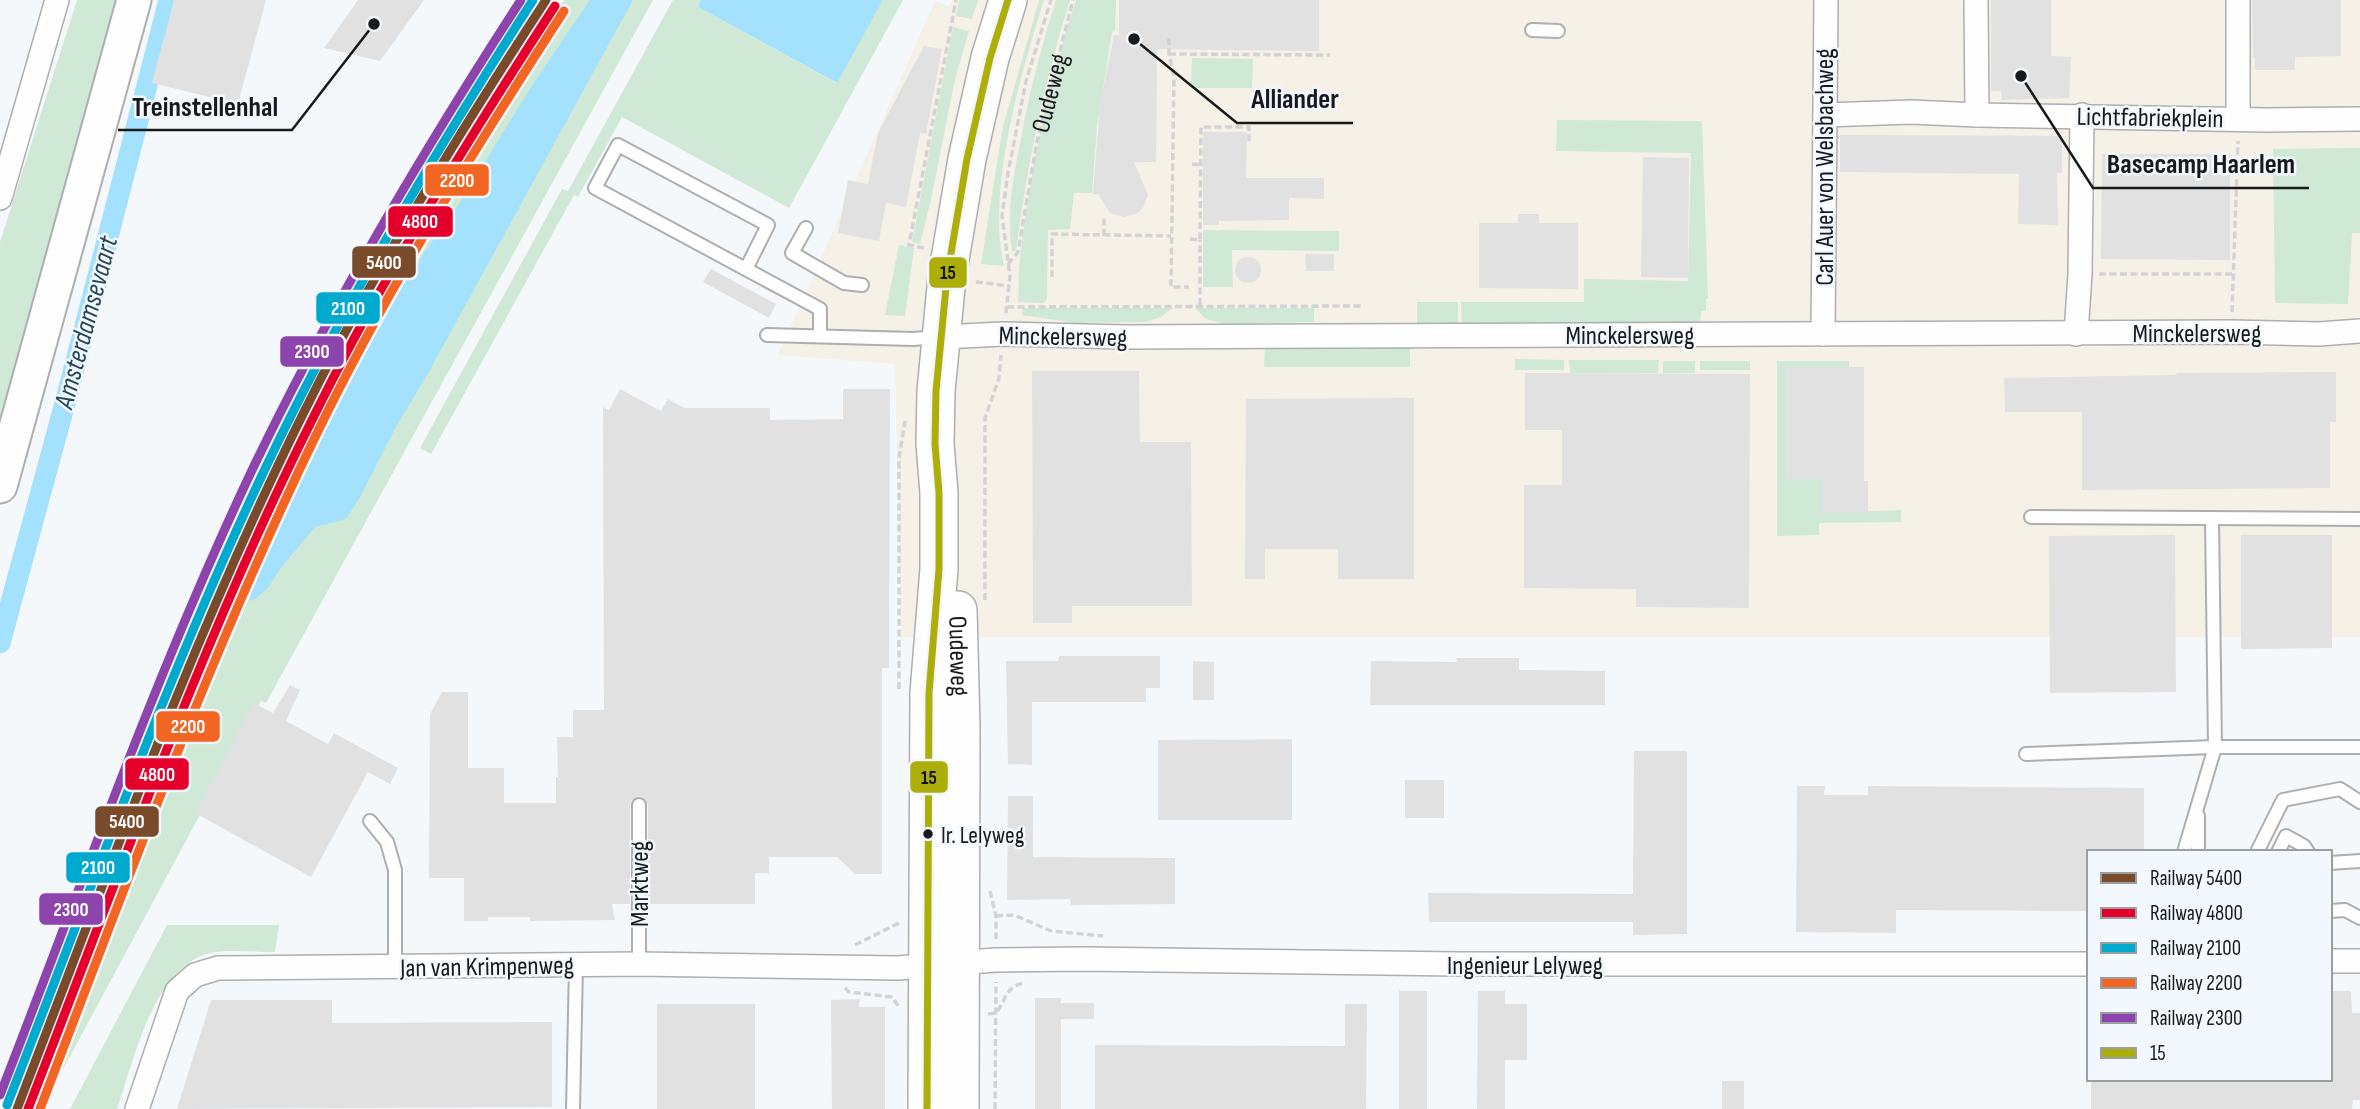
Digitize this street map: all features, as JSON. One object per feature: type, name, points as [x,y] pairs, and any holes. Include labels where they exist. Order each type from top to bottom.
[{"type":"main road","points":[[0,484],[134,0]]},
{"type":"main road","name":"Oudeweg","points":[[960,1109],[960,409],[947,277],[967,159],[990,58],[1008,0]]},
{"type":"main road","name":"Oudeweg","points":[[954,336],[977,249],[1001,111],[1029,0]]},
{"type":"main road","name":"Oudeweg","points":[[927,1109],[961,963]]},
{"type":"street","points":[[0,198],[5,164],[57,0]]},
{"type":"street","name":"Carl Auer von Welsbachweg","points":[[1823,334],[1826,0]]},
{"type":"street","points":[[1976,0],[1977,115]]},
{"type":"street","name":"Lichtfabriekplein","points":[[2238,0],[2238,119]]},
{"type":"street","name":"Lichtfabriekplein","points":[[1825,115],[1911,112],[2360,119]]},
{"type":"street","points":[[2076,334],[2080,274],[2082,115]]},
{"type":"street","name":"Minckelersweg","points":[[954,336],[2076,334],[2231,331],[2319,334],[2360,331]]},
{"type":"street","name":"Ingenieur Lelyweg","points":[[961,963],[1083,959],[1485,965],[2087,964]]},
{"type":"street","points":[[2332,961],[2360,961]]},
{"type":"street","name":"Jan van Krimpenweg","points":[[136,1109],[177,991],[195,975],[218,968],[639,964],[898,968],[961,963]]},
{"type":"lane","points":[[1532,30],[1558,31]]},
{"type":"lane","points":[[746,269],[768,225],[618,145],[595,188],[820,309],[820,336]]},
{"type":"lane","points":[[806,228],[792,253],[844,283],[862,285]]},
{"type":"lane","points":[[767,335],[914,339],[954,336]]},
{"type":"lane","points":[[2031,517],[2360,519]]},
{"type":"lane","points":[[2185,850],[2215,747],[2212,518]]},
{"type":"lane","points":[[2026,754],[2215,747],[2360,747]]},
{"type":"lane","points":[[2258,850],[2283,800],[2340,789],[2360,802]]},
{"type":"lane","points":[[2198,802],[2198,850]]},
{"type":"lane","name":"Marktweg","points":[[639,805],[639,964]]},
{"type":"lane","points":[[370,821],[387,842],[394,870],[394,967]]},
{"type":"lane","points":[[2279,850],[2286,836],[2307,850]]},
{"type":"lane","points":[[2332,863],[2360,861]]},
{"type":"lane","points":[[2332,911],[2345,910],[2360,918]]},
{"type":"lane","points":[[573,1109],[576,965]]},
{"type":"path","points":[[925,249],[909,245],[957,0]]},
{"type":"path","points":[[985,605],[985,418],[999,378],[1010,276],[1002,216],[1026,81],[1051,0]]},
{"type":"path","name":"Oudeweg","points":[[1008,264],[1018,252],[1037,141],[1073,0]]},
{"type":"path","points":[[1169,38],[1174,76],[1171,287],[1189,288]]},
{"type":"path","points":[[1169,54],[1330,55]]},
{"type":"path","points":[[2231,331],[2238,119]]},
{"type":"path","points":[[1200,305],[1201,127],[1249,127],[1249,142]]},
{"type":"path","points":[[1192,164],[1202,165]]},
{"type":"path","points":[[1104,215],[1104,236]]},
{"type":"path","points":[[1052,277],[1052,234],[1171,236]]},
{"type":"path","points":[[1190,239],[1200,240]]},
{"type":"path","points":[[2080,274],[2234,274]]},
{"type":"path","points":[[1007,307],[1364,306]]},
{"type":"path","points":[[990,888],[996,916],[961,963],[995,1109]]},
{"type":"shaded area","points":[[952,0],[2360,0],[2360,637],[901,637],[895,364],[778,355],[935,1],[949,6]]},
{"type":"green space","points":[[77,0],[121,0],[0,432],[0,242]]},
{"type":"green space","points":[[564,0],[653,0],[266,703],[261,701],[60,1075],[149,807],[214,648],[279,502],[370,314],[398,263],[434,210],[440,193],[461,158]]},
{"type":"green space","points":[[673,0],[701,0],[698,7],[836,83],[883,0],[903,0],[789,208],[622,117],[578,197],[574,195],[431,454],[420,448],[562,189],[568,191]]},
{"type":"green space","points":[[959,0],[978,0],[972,19],[956,16]]},
{"type":"green space","points":[[1039,0],[1044,0],[1016,97],[1003,168],[999,203],[1004,266],[981,264],[1003,126]]},
{"type":"green space","points":[[1056,0],[1070,0],[1044,93],[1025,187],[1016,251],[1012,251],[1010,210],[1015,170],[1031,89]]},
{"type":"green space","points":[[1076,0],[1116,0],[1115,31],[1112,32],[1097,126],[1092,193],[1074,193],[1070,229],[1048,230],[1047,299],[1043,303],[1018,302],[1020,259],[1035,161],[1057,63]]},
{"type":"green space","points":[[953,27],[969,31],[955,79],[920,244],[912,242]]},
{"type":"green space","points":[[1192,58],[1253,59],[1252,88],[1191,88]]},
{"type":"green space","points":[[1557,120],[1702,121],[1708,299],[1706,311],[1701,311],[1700,324],[1462,323],[1461,302],[1584,302],[1584,279],[1688,281],[1691,153],[1556,151]]},
{"type":"green space","points":[[2360,148],[2360,233],[2352,233],[2348,304],[2275,303],[2273,149]]},
{"type":"green space","points":[[1203,230],[1339,231],[1339,251],[1232,250],[1233,287],[1203,287]]},
{"type":"green space","points":[[899,245],[914,248],[905,316],[885,315]]},
{"type":"green space","points":[[1417,302],[1458,302],[1458,323],[1417,323]]},
{"type":"green space","points":[[1023,308],[1172,308],[1161,317],[1145,322],[1076,323],[1022,315]]},
{"type":"green space","points":[[1195,308],[1314,308],[1314,322],[1224,324],[1206,319]]},
{"type":"green space","points":[[1271,345],[1410,348],[1410,367],[1264,367],[1265,348]]},
{"type":"green space","points":[[1515,359],[1564,360],[1564,370],[1515,370]]},
{"type":"green space","points":[[1569,360],[1659,360],[1658,373],[1570,373]]},
{"type":"green space","points":[[1663,361],[1695,361],[1695,373],[1663,373]]},
{"type":"green space","points":[[1700,361],[1750,361],[1750,370],[1700,370]]},
{"type":"green space","points":[[1777,361],[1849,361],[1849,367],[1786,367],[1786,479],[1824,479],[1825,513],[1901,510],[1901,522],[1819,523],[1819,535],[1777,536]]},
{"type":"green space","points":[[167,925],[279,925],[275,952],[210,953],[190,962],[174,977],[148,1018],[117,1109],[70,1109]]},
{"type":"water","points":[[590,0],[633,0],[397,425],[360,497],[346,519],[315,527],[268,588],[249,601],[250,580],[274,538],[335,402],[379,316],[397,289],[414,274],[423,254],[456,209],[531,87]]},
{"type":"water","points":[[701,0],[883,0],[837,83],[698,7]]},
{"type":"building","points":[[174,0],[266,0],[238,104],[152,83]]},
{"type":"building","points":[[358,0],[424,0],[380,61],[324,48]]},
{"type":"building","points":[[1119,0],[1319,0],[1319,51],[1157,49],[1156,162],[1134,162],[1148,195],[1138,213],[1124,217],[1110,213],[1098,194],[1093,194],[1100,104],[1114,35],[1119,36]]},
{"type":"building","points":[[1991,0],[2051,0],[2051,56],[2071,57],[2069,98],[2002,100],[2001,91],[1991,91]]},
{"type":"building","points":[[2252,0],[2341,0],[2341,56],[2295,57],[2295,70],[2255,70]]},
{"type":"building","points":[[924,46],[942,49],[926,134],[920,133],[906,207],[886,203],[879,241],[838,233],[848,180],[868,184],[878,133]]},
{"type":"building","points":[[1203,132],[1247,132],[1246,178],[1324,178],[1324,199],[1289,198],[1289,220],[1219,221],[1219,225],[1203,225]]},
{"type":"building","points":[[1840,135],[2062,136],[2062,173],[2057,173],[2058,225],[2018,224],[2019,174],[1840,172]]},
{"type":"building","points":[[2102,154],[2230,154],[2230,260],[2101,259]]},
{"type":"building","points":[[1643,157],[1689,158],[1688,278],[1641,277]]},
{"type":"building","points":[[1518,214],[1539,214],[1539,223],[1578,223],[1578,289],[1479,288],[1479,223],[1518,223]]},
{"type":"building","points":[[1305,254],[1334,254],[1334,271],[1306,271]]},
{"type":"building","points":[[1248,257],[1257,261],[1261,270],[1257,279],[1248,283],[1239,279],[1235,270],[1239,261]]},
{"type":"building","points":[[711,269],[776,304],[769,318],[703,282]]},
{"type":"building","points":[[1786,367],[1864,367],[1864,481],[1868,481],[1868,513],[1822,513],[1822,479],[1786,479]]},
{"type":"building","points":[[1032,371],[1139,371],[1140,442],[1191,442],[1192,606],[1072,606],[1072,623],[1033,623]]},
{"type":"building","points":[[2336,372],[2336,422],[2330,422],[2330,488],[2082,490],[2082,412],[2005,412],[2004,378]]},
{"type":"building","points":[[1525,373],[1750,374],[1749,608],[1636,607],[1636,589],[1524,588],[1524,485],[1562,485],[1562,430],[1525,430]]},
{"type":"building","points":[[620,389],[661,411],[668,399],[684,408],[770,408],[770,420],[843,419],[843,389],[890,389],[889,668],[882,668],[882,874],[855,874],[837,857],[769,857],[769,873],[755,873],[755,904],[648,904],[648,805],[644,798],[638,796],[630,805],[630,904],[612,904],[615,920],[530,921],[530,917],[488,917],[488,921],[464,921],[464,878],[429,878],[430,714],[442,692],[468,692],[468,768],[504,768],[504,803],[556,803],[557,737],[573,737],[573,710],[604,710],[603,407],[609,410]]},
{"type":"building","points":[[1414,398],[1414,579],[1338,579],[1338,549],[1265,549],[1265,579],[1245,579],[1246,399]]},
{"type":"building","points":[[2175,535],[2176,692],[2050,693],[2049,536]]},
{"type":"building","points":[[2241,535],[2332,535],[2332,648],[2241,649]]},
{"type":"building","points":[[1059,656],[1160,656],[1160,688],[1146,688],[1146,702],[1032,702],[1032,765],[1008,764],[1006,661],[1058,661]]},
{"type":"building","points":[[1456,658],[1519,658],[1519,670],[1605,671],[1605,705],[1370,705],[1371,661],[1457,662]]},
{"type":"building","points":[[1193,661],[1214,662],[1214,700],[1193,700]]},
{"type":"building","points":[[290,685],[300,690],[286,721],[328,744],[334,733],[398,768],[390,784],[368,772],[311,877],[195,813],[254,703],[273,713]]},
{"type":"building","points":[[1292,739],[1292,820],[1158,820],[1158,740]]},
{"type":"building","points":[[1634,751],[1687,751],[1687,934],[1633,935],[1633,922],[1429,922],[1428,893],[1633,894]]},
{"type":"building","points":[[1405,780],[1444,780],[1444,818],[1405,818]]},
{"type":"building","points":[[1797,786],[1825,786],[1824,795],[1868,795],[1868,786],[2144,788],[2144,850],[2087,850],[2087,911],[1896,910],[1896,933],[1796,932]]},
{"type":"building","points":[[1008,796],[1033,796],[1033,857],[1175,858],[1175,904],[1071,905],[1070,899],[1007,900]]},
{"type":"building","points":[[1399,991],[1427,991],[1427,1109],[1399,1109]]},
{"type":"building","points":[[1478,991],[1505,991],[1505,1004],[1527,1004],[1527,1060],[1505,1060],[1505,1109],[1477,1109]]},
{"type":"building","points":[[2332,991],[2351,991],[2352,1013],[2360,1013],[2360,1100],[2353,1100],[2352,1109],[2091,1109],[2091,1081],[2332,1081]]},
{"type":"building","points":[[1035,998],[1061,998],[1061,1003],[1094,1003],[1094,1019],[1061,1019],[1061,1109],[1035,1109]]},
{"type":"building","points":[[860,999],[859,1007],[885,1007],[885,1109],[832,1109],[831,1000]]},
{"type":"building","points":[[211,1000],[332,1000],[332,1023],[552,1022],[552,1107],[177,1109]]},
{"type":"building","points":[[657,1004],[755,1004],[755,1109],[657,1109]]},
{"type":"building","points":[[1345,1004],[1367,1004],[1366,1109],[1095,1109],[1095,1045],[1345,1046]]},
{"type":"building","points":[[1722,1081],[1744,1081],[1744,1109],[1722,1109]]},
{"type":"waterway","name":"Amsterdamsevaart","points":[[0,643],[169,0]]},
{"type":"rail line","name":"2300","points":[[0,1095],[153,699],[254,466],[315,346],[380,229],[521,0]]},
{"type":"rail line","name":"2100","points":[[7,1105],[194,627],[264,471],[325,350],[391,231],[533,0]]},
{"type":"rail line","name":"5400","points":[[17,1109],[117,846],[187,672],[223,586],[302,416],[387,257],[546,0]]},
{"type":"rail line","name":"4800","points":[[28,1109],[197,675],[233,589],[312,420],[397,261],[555,6]]},
{"type":"rail line","name":"2200","points":[[40,1109],[206,681],[319,429],[346,375],[435,217],[564,11]]},
{"type":"transit line","name":"15","points":[[927,1109],[929,693],[939,569],[936,391],[947,277],[967,159],[990,58],[1008,0]]},
{"type":"place","name":"Treinstellenhal","points":[[374,24]]},
{"type":"place","name":"Alliander","points":[[1134,39]]},
{"type":"place","name":"Basecamp Haarlem","points":[[2021,76]]},
{"type":"place","name":"Ir. Lelyweg","points":[[928,834]]}]
